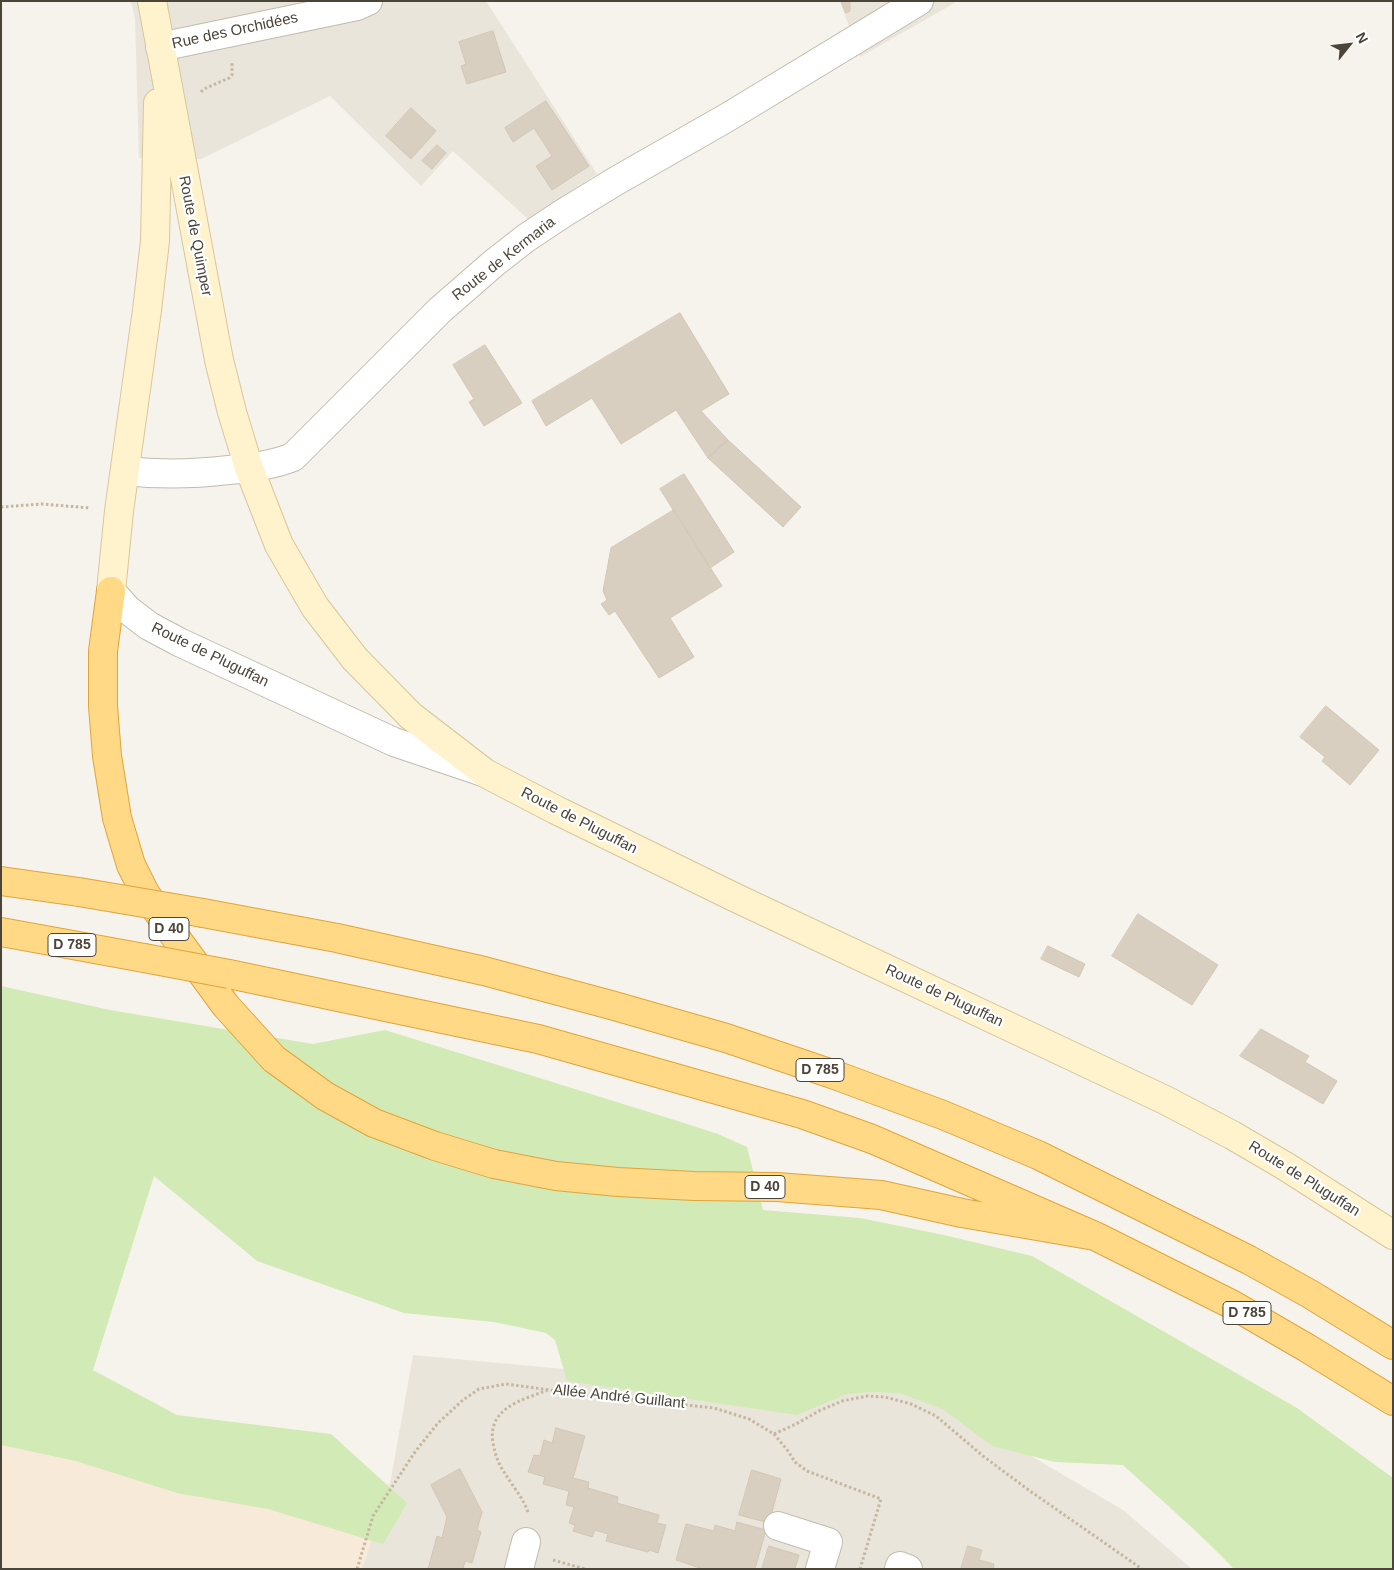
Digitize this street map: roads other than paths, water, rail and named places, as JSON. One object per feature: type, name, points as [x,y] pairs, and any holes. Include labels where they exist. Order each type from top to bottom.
[{"type":"highway","name":"D 40","points":[[111,591],[103,651],[103,706],[117,818],[131,866],[145,893],[226,1006],[274,1060],[325,1096],[374,1123],[435,1146],[494,1164],[556,1176],[618,1182],[694,1186],[777,1187],[881,1195],[962,1213],[1095,1236]]},
{"type":"highway","name":"D 785","points":[[1,881],[79,892],[338,938],[484,971],[726,1038],[836,1075],[943,1115],[1038,1155],[1249,1260],[1310,1294],[1393,1345]]},
{"type":"highway","name":"D 785","points":[[1,932],[229,974],[538,1039],[802,1114],[872,1139],[1095,1236],[1233,1305],[1393,1401]]},
{"type":"main road","name":"Route de Quimper","points":[[152,1],[219,360],[249,468]]},
{"type":"main road","name":"D 40","points":[[111,591],[119,511],[126,472],[155,241],[160,47]]},
{"type":"main road","name":"Route de Pluguffan","points":[[249,468],[279,546],[315,607],[355,659],[411,716],[485,773],[734,897],[1173,1104],[1285,1166],[1393,1235]]},
{"type":"street","name":"Rue des Orchidées","points":[[160,47],[357,6],[368,1]]},
{"type":"street","name":"Route de Kermaria","points":[[126,472],[173,475],[249,468],[275,464],[292,457],[440,310],[526,238],[616,181],[736,112],[919,1]]},
{"type":"street","name":"Route de Pluguffan","points":[[111,591],[128,610],[149,626],[180,642],[394,742],[485,773]]},
{"type":"street","points":[[778,1526],[828,1542],[820,1569]]},
{"type":"street","points":[[519,1569],[526,1542]]},
{"type":"street","points":[[899,1569],[900,1566],[908,1569]]}]
